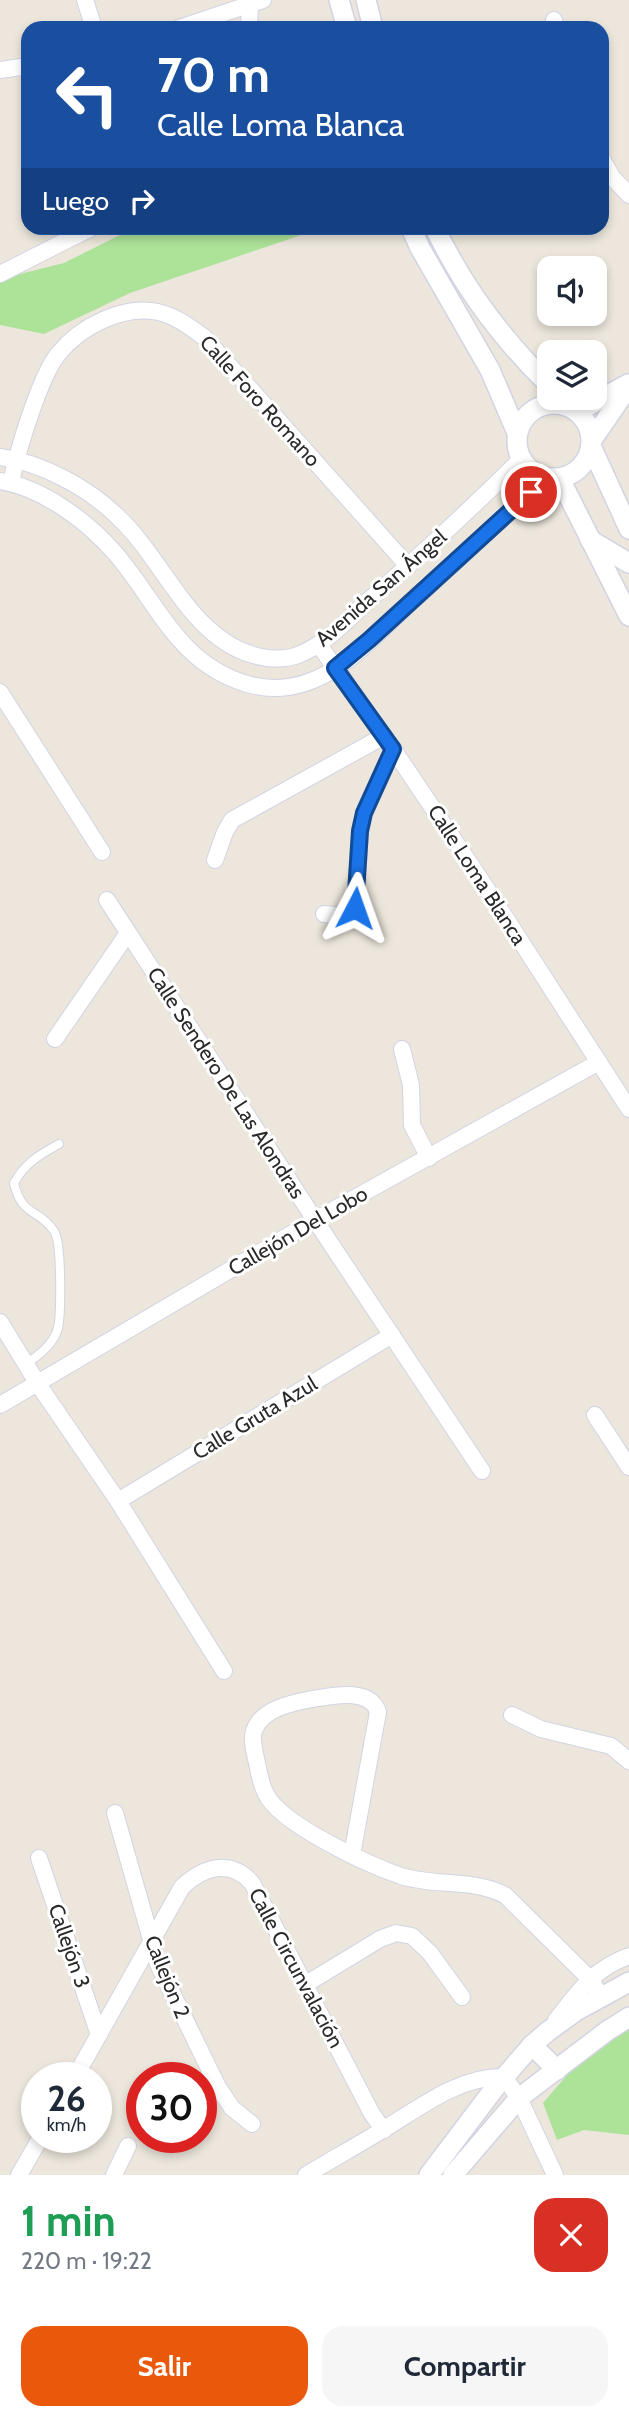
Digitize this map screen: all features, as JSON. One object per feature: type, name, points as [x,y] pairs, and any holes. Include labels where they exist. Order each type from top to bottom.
[{"type":"street","points":[[85,0],[92,21]]},
{"type":"street","points":[[339,0],[345,21]]},
{"type":"street","points":[[366,0],[371,21]]},
{"type":"street","points":[[200,21],[256,2]]},
{"type":"street","points":[[251,21],[256,2]]},
{"type":"street","points":[[0,70],[21,67]]},
{"type":"street","points":[[609,172],[629,195]]},
{"type":"street","points":[[0,274],[76,235]]},
{"type":"street","points":[[414,235],[490,370],[517,433]]},
{"type":"street","points":[[439,235],[491,321],[537,373]]},
{"type":"street","name":"Calle Foro Romano","points":[[6,482],[8,458],[57,355],[76,335],[104,320],[132,311],[158,312],[183,321],[205,338],[408,566]]},
{"type":"street","points":[[537,408],[522,421],[517,433],[517,450],[527,468],[553,478],[578,471],[589,455],[592,443],[629,385]]},
{"type":"street","points":[[607,392],[629,385]]},
{"type":"street","points":[[573,410],[587,425],[592,443],[629,529]]},
{"type":"street","name":"Avenida San Ángel","points":[[8,458],[57,475],[116,514],[150,552],[195,616],[212,634],[230,647],[257,657],[277,659],[296,656],[319,645],[408,566],[521,459]]},
{"type":"street","points":[[553,478],[589,539],[629,616]]},
{"type":"street","name":"Avenida San Ángel","points":[[6,482],[59,506],[103,540],[195,658],[222,675],[255,686],[279,689],[314,680],[335,668],[553,478]]},
{"type":"street","points":[[589,539],[629,563]]},
{"type":"street","name":"Calle Loma Blanca","points":[[319,645],[485,886],[629,1109]]},
{"type":"street","points":[[0,692],[102,852]]},
{"type":"street","points":[[215,860],[232,820],[389,743]]},
{"type":"street","points":[[324,914],[343,916],[351,914],[355,908],[360,831],[389,743]]},
{"type":"street","name":"Calle Sendero De Las Alondras","points":[[107,900],[482,1471]]},
{"type":"street","points":[[55,1039],[128,933]]},
{"type":"street","points":[[402,1049],[411,1085],[412,1125],[429,1158]]},
{"type":"street","name":"Callejón Del Lobo","points":[[0,1405],[315,1220],[599,1062]]},
{"type":"street","points":[[0,1322],[38,1384],[118,1501],[224,1671]]},
{"type":"street","name":"Calle Gruta Azul","points":[[118,1501],[392,1335]]},
{"type":"street","points":[[595,1415],[629,1467]]},
{"type":"street","points":[[352,1855],[378,1712],[375,1703],[367,1698],[339,1695],[297,1702],[276,1709],[258,1721],[253,1734],[256,1759],[266,1794],[277,1808],[290,1819],[352,1855],[402,1876],[432,1883],[474,1884],[505,1895],[589,1978],[601,1996]]},
{"type":"street","points":[[512,1715],[541,1729],[611,1746],[629,1761]]},
{"type":"street","name":"Callejón 2","points":[[115,1813],[151,1944],[218,2087],[232,2108],[252,2124]]},
{"type":"street","name":"Callejón 3","points":[[39,1858],[99,2035]]},
{"type":"street","name":"Calle Circunvalación","points":[[84,2062],[182,1886],[208,1870],[231,1868],[240,1871],[252,1883],[372,2114],[384,2130]]},
{"type":"street","points":[[306,1984],[380,1939],[396,1933],[412,1936],[430,1953],[462,1997]]},
{"type":"street","points":[[429,2175],[494,2082],[540,2038],[589,1978],[629,1956]]},
{"type":"street","points":[[540,2038],[601,1996],[629,1982]]},
{"type":"street","points":[[453,2175],[515,2102],[629,2017]]},
{"type":"street","points":[[540,2038],[557,2070]]},
{"type":"street","points":[[306,2175],[448,2091],[494,2082]]},
{"type":"street","points":[[494,2082],[515,2102],[555,2175]]},
{"type":"street","points":[[114,2175],[126,2150]]},
{"type":"street","points":[[19,2175],[32,2153]]},
{"type":"lane","points":[[26,1364],[51,1343],[58,1328],[60,1253],[56,1232],[24,1207],[14,1183],[22,1169],[34,1157],[59,1144]]},
{"type":"green space","points":[[120,235],[301,235],[130,293],[44,334],[0,325],[0,279],[64,263]]},
{"type":"green space","points":[[629,2028],[629,2135],[584,2130],[557,2140],[543,2103],[586,2053]]},
{"type":"route","points":[[355,908],[360,831],[364,813],[393,749],[335,668],[531,492]]}]
